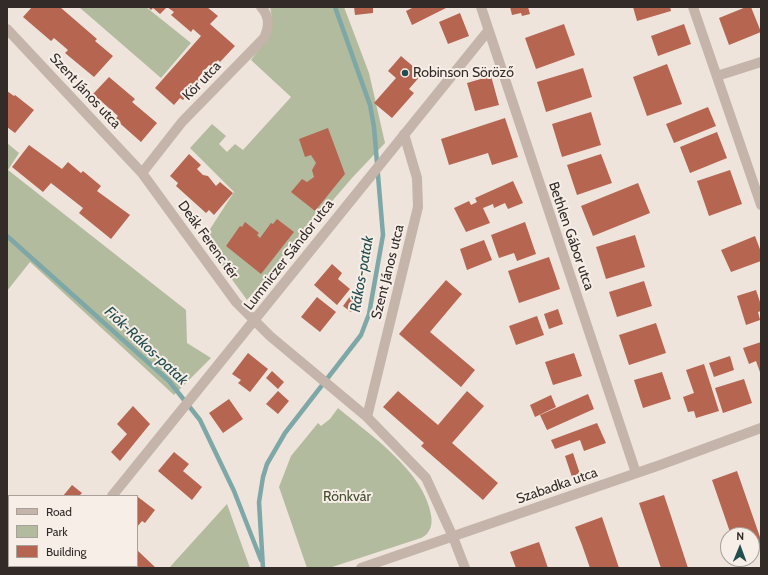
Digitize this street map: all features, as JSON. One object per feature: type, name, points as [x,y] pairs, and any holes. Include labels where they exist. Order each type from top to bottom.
[{"type":"street","name":"Kör utca","points":[[142,173],[182,122],[264,38],[269,22],[262,7]]},
{"type":"street","name":"Bethlen Gábor utca","points":[[481,7],[636,473]]},
{"type":"street","points":[[694,7],[761,205]]},
{"type":"street","name":"Szent János utca","points":[[7,29],[142,173]]},
{"type":"street","name":"Lumniczer Sándor utca","points":[[113,495],[255,320],[363,183],[488,31]]},
{"type":"street","points":[[717,76],[761,62]]},
{"type":"street","name":"Szent János utca","points":[[367,416],[418,207],[419,192],[417,178],[404,134]]},
{"type":"street","name":"Deák Ferenc tér","points":[[142,173],[228,291],[255,320]]},
{"type":"street","points":[[255,320],[311,372],[367,416],[426,478],[453,537],[464,568]]},
{"type":"street","name":"Szabadka utca","points":[[361,568],[377,565],[761,428]]},
{"type":"green space","points":[[79,7],[146,7],[191,43],[161,78]]},
{"type":"green space","points":[[270,7],[344,7],[369,73],[385,143],[352,178],[247,300],[203,240],[234,192],[190,148],[212,124],[226,136],[219,144],[227,152],[235,144],[243,150],[291,97],[251,60],[268,36],[271,23]]},
{"type":"green space","points":[[7,143],[19,153],[8,170],[186,310],[187,343],[211,358],[174,395],[30,262],[7,291]]},
{"type":"green space","name":"Rönkvár","points":[[338,408],[380,442],[407,469],[418,484],[426,499],[432,522],[429,532],[421,538],[329,568],[307,568],[279,487],[291,456],[318,423],[321,426],[330,419]]},
{"type":"green space","points":[[227,504],[250,568],[169,568]]},
{"type":"building","points":[[32,7],[60,7],[97,39],[95,41],[113,56],[94,77],[65,53],[68,50],[54,38],[51,41],[23,17]]},
{"type":"building","points":[[148,7],[167,7],[160,14],[153,8],[151,10]]},
{"type":"building","points":[[167,7],[207,7],[218,16],[210,24],[235,46],[220,62],[218,60],[212,67],[209,65],[198,78],[201,80],[183,100],[180,98],[174,105],[155,88],[201,36],[193,29],[191,32],[171,15],[174,12]]},
{"type":"building","points":[[354,7],[373,7],[373,13],[355,15]]},
{"type":"building","points":[[414,7],[448,7],[412,25],[406,11]]},
{"type":"building","points":[[510,7],[528,7],[530,14],[522,16],[521,13],[512,15]]},
{"type":"building","points":[[633,7],[670,7],[671,11],[637,21]]},
{"type":"building","points":[[746,7],[751,7],[761,32],[729,45],[719,18]]},
{"type":"building","points":[[460,13],[469,36],[448,44],[439,22]]},
{"type":"building","points":[[564,24],[575,55],[536,69],[525,38]]},
{"type":"building","points":[[684,24],[691,44],[658,56],[651,36]]},
{"type":"building","points":[[401,56],[422,74],[409,89],[414,93],[392,118],[374,103],[396,78],[388,71]]},
{"type":"building","points":[[667,64],[682,104],[647,116],[633,77]]},
{"type":"building","points":[[583,68],[592,97],[546,112],[537,82]]},
{"type":"building","points":[[491,76],[499,105],[475,111],[467,83]]},
{"type":"building","points":[[109,77],[135,99],[132,102],[157,123],[141,142],[115,119],[118,116],[93,94]]},
{"type":"building","points":[[7,91],[14,96],[15,95],[34,110],[15,133],[7,127]]},
{"type":"building","points":[[708,107],[716,126],[674,143],[666,124]]},
{"type":"building","points":[[591,112],[601,145],[562,157],[552,124]]},
{"type":"building","points":[[505,118],[518,157],[492,165],[488,153],[449,165],[441,139]]},
{"type":"building","points":[[328,128],[345,174],[315,211],[291,192],[302,179],[307,182],[314,177],[312,170],[316,163],[311,155],[305,157],[299,139]]},
{"type":"building","points":[[717,132],[727,158],[690,173],[680,147]]},
{"type":"building","points":[[29,145],[62,169],[68,162],[81,173],[83,171],[101,186],[97,191],[130,215],[111,239],[79,213],[83,208],[51,183],[43,192],[12,167]]},
{"type":"building","points":[[189,154],[201,165],[197,169],[203,175],[208,176],[216,186],[220,182],[233,193],[214,215],[209,210],[206,213],[176,186],[178,183],[170,176]]},
{"type":"building","points":[[601,154],[612,183],[577,195],[567,165]]},
{"type":"building","points":[[730,170],[742,204],[709,216],[697,181]]},
{"type":"building","points":[[513,181],[523,203],[508,209],[505,203],[494,208],[493,204],[483,208],[490,223],[466,232],[454,208],[469,201],[471,205],[477,202],[475,198]]},
{"type":"building","points":[[638,183],[650,213],[593,236],[581,206]]},
{"type":"building","points":[[277,219],[294,232],[261,274],[226,246],[240,226],[242,227],[245,222],[259,233],[257,235],[260,238],[271,223],[273,224]]},
{"type":"building","points":[[525,222],[536,254],[517,261],[514,253],[499,258],[491,235]]},
{"type":"building","points":[[635,235],[645,267],[606,279],[596,247]]},
{"type":"building","points":[[755,236],[761,252],[761,261],[731,272],[721,250]]},
{"type":"building","points":[[484,240],[492,260],[467,270],[460,249]]},
{"type":"building","points":[[549,257],[560,289],[519,303],[508,271]]},
{"type":"building","points":[[332,264],[342,273],[338,279],[350,289],[337,305],[314,285]]},
{"type":"building","points":[[446,280],[462,294],[430,332],[475,370],[461,387],[399,334]]},
{"type":"building","points":[[644,281],[652,306],[617,317],[609,292]]},
{"type":"building","points":[[756,290],[761,305],[761,311],[758,312],[760,320],[746,325],[737,296]]},
{"type":"building","points":[[351,295],[360,301],[351,312],[343,306]]},
{"type":"building","points":[[317,297],[336,312],[320,332],[301,317]]},
{"type":"building","points":[[558,309],[563,324],[549,329],[544,314]]},
{"type":"building","points":[[537,316],[544,335],[516,345],[509,326]]},
{"type":"building","points":[[656,323],[666,353],[629,365],[619,335]]},
{"type":"building","points":[[761,342],[761,375],[756,361],[749,364],[743,348]]},
{"type":"building","points":[[248,353],[268,369],[250,392],[238,383],[241,380],[232,374]]},
{"type":"building","points":[[574,353],[582,376],[553,385],[545,362]]},
{"type":"building","points":[[730,356],[734,370],[714,377],[709,363]]},
{"type":"building","points":[[704,364],[719,411],[696,418],[694,411],[688,412],[683,397],[694,393],[686,370]]},
{"type":"building","points":[[272,371],[284,382],[278,389],[266,378]]},
{"type":"building","points":[[662,372],[671,399],[643,408],[634,380]]},
{"type":"building","points":[[744,379],[752,403],[723,413],[715,388]]},
{"type":"building","points":[[278,391],[289,401],[278,414],[266,404]]},
{"type":"building","points":[[398,391],[438,425],[467,391],[484,406],[452,443],[498,483],[483,500],[421,446],[424,443],[383,407]]},
{"type":"building","points":[[588,394],[594,409],[547,430],[540,415]]},
{"type":"building","points":[[551,395],[556,407],[535,417],[530,405]]},
{"type":"building","points":[[229,399],[243,419],[223,433],[209,413]]},
{"type":"building","points":[[133,406],[150,424],[120,461],[111,452],[127,434],[117,424]]},
{"type":"building","points":[[597,423],[606,443],[584,451],[580,440],[555,449],[551,440]]},
{"type":"building","points":[[174,452],[189,464],[183,471],[202,487],[192,500],[158,471]]},
{"type":"building","points":[[573,453],[580,474],[572,477],[565,456]]},
{"type":"building","points":[[737,471],[756,527],[728,527],[712,480]]},
{"type":"building","points":[[72,485],[82,493],[80,495],[64,495]]},
{"type":"building","points":[[664,495],[688,568],[661,568],[639,503]]},
{"type":"building","points":[[138,497],[155,510],[145,523],[142,521],[138,526]]},
{"type":"building","points":[[602,517],[619,568],[590,568],[575,527]]},
{"type":"building","points":[[539,542],[548,568],[516,568],[510,552]]},
{"type":"building","points":[[138,551],[156,568],[116,567],[138,567]]},
{"type":"waterway","name":"Rákos-patak","points":[[263,568],[259,502],[263,477],[267,464],[285,433],[361,335],[369,314],[383,235],[374,127],[370,105],[335,7]]},
{"type":"waterway","name":"Fiók-Rákos-patak","points":[[7,236],[169,381],[200,420],[234,491],[261,560]]},
{"type":"place","name":"Robinson Söröző","points":[[405,73]]}]
